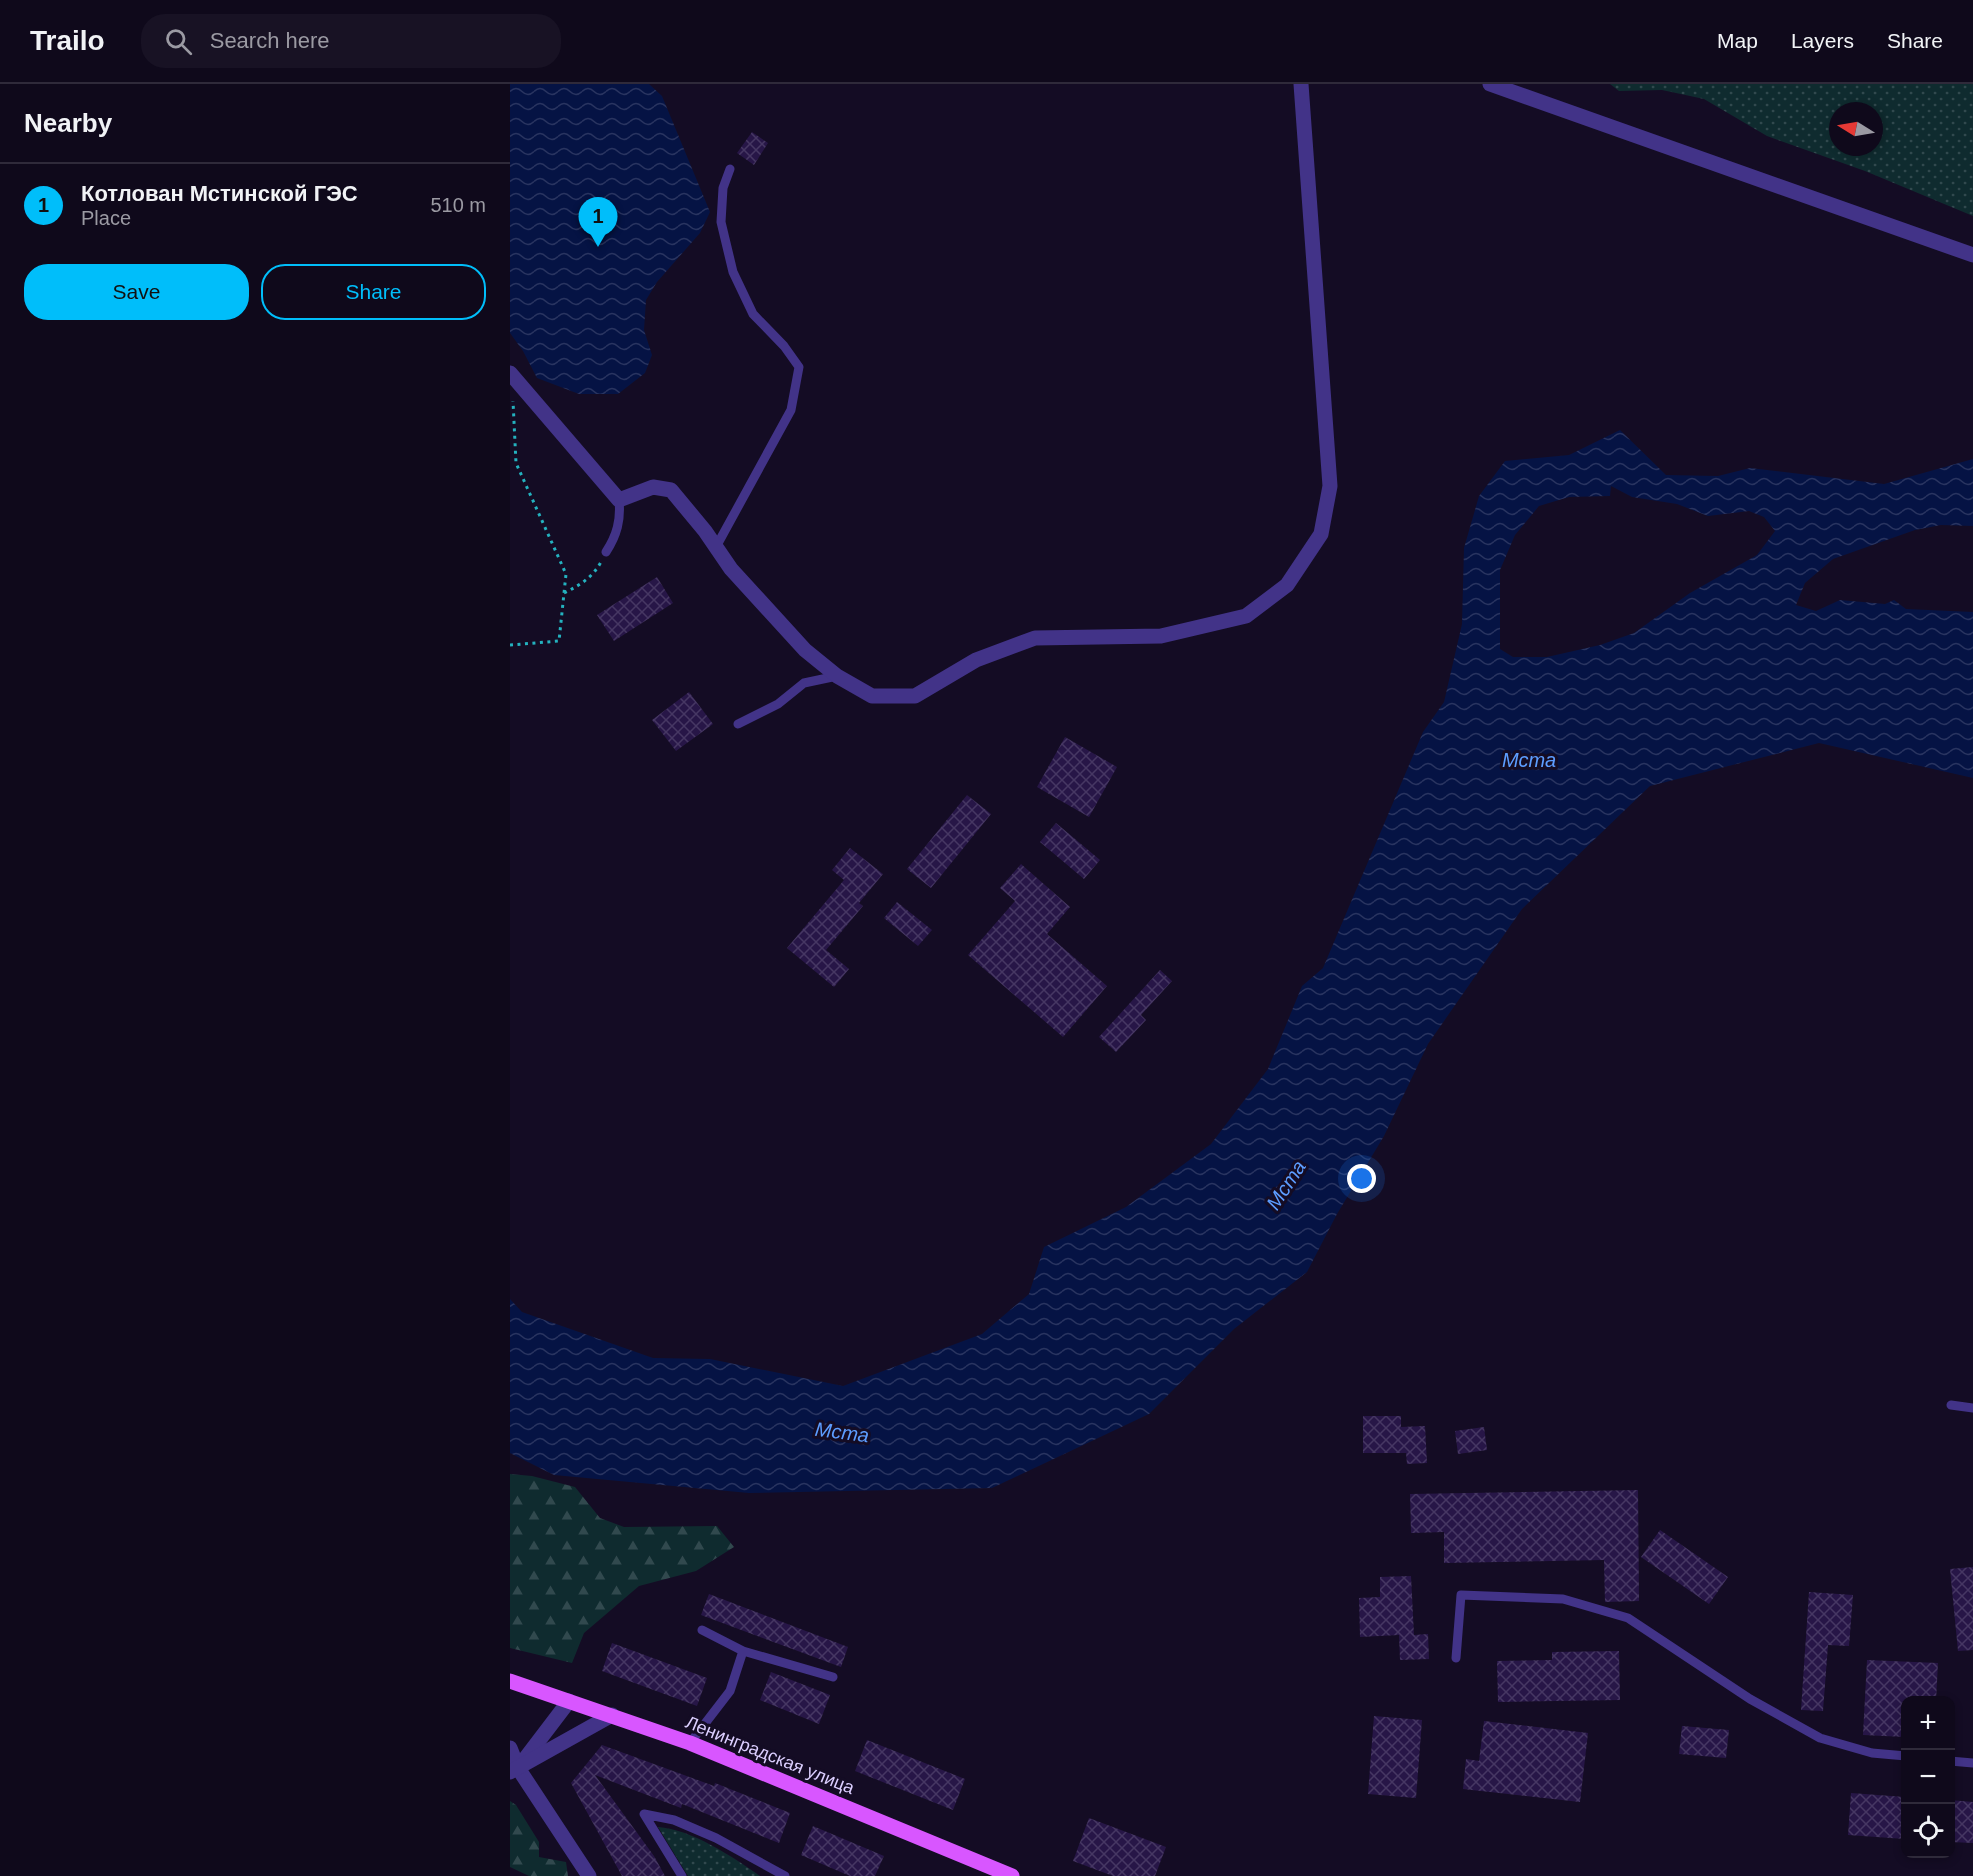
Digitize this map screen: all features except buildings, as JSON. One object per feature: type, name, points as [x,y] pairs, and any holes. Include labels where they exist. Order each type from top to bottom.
[{"type":"main road","name":"Ленинградская улица","points":[[510,1681],[690,1743],[1012,1876]]},
{"type":"street","points":[[511,374],[619,500],[652,487],[671,490],[731,569],[765,608],[806,650],[837,676],[872,696],[915,696],[976,660],[1035,639],[1161,636],[1246,616],[1287,585],[1321,534],[1330,486],[1301,84]]},
{"type":"street","points":[[1490,84],[1973,255]]},
{"type":"street","points":[[514,1770],[569,1701]]},
{"type":"street","points":[[514,1770],[612,1715]]},
{"type":"street","points":[[510,1748],[514,1770],[589,1876]]},
{"type":"lane","points":[[716,547],[791,410],[799,368],[784,346],[753,314],[733,272],[721,222],[723,188],[730,169]]},
{"type":"lane","points":[[606,552],[614,540],[621,518],[619,500]]},
{"type":"lane","points":[[738,724],[778,704],[804,683],[837,676]]},
{"type":"lane","points":[[1951,1405],[1973,1408]]},
{"type":"lane","points":[[1456,1658],[1461,1595],[1563,1599],[1628,1618],[1750,1699],[1820,1738],[1872,1753],[1901,1756]]},
{"type":"lane","points":[[702,1630],[743,1651],[833,1677]]},
{"type":"lane","points":[[690,1743],[730,1691],[743,1651]]},
{"type":"lane","points":[[1955,1761],[1973,1763]]},
{"type":"lane","points":[[682,1876],[644,1814],[674,1820],[716,1838],[785,1876]]},
{"type":"path","points":[[510,645],[560,641],[566,574],[516,464],[511,374]]},
{"type":"path","points":[[564,593],[596,572],[606,552]]},
{"type":"green space","points":[[1610,84],[1973,84],[1973,216],[1865,171],[1767,136],[1704,99],[1662,90],[1619,91]]},
{"type":"green space","points":[[510,1474],[532,1476],[575,1487],[600,1518],[624,1527],[717,1526],[734,1547],[696,1571],[639,1586],[584,1633],[572,1663],[510,1648]]},
{"type":"green space","points":[[510,1801],[516,1805],[539,1842],[539,1857],[566,1862],[568,1876],[529,1876],[510,1867]]},
{"type":"green space","points":[[658,1827],[698,1838],[760,1876],[688,1876]]},
{"type":"water","points":[[510,84],[649,84],[662,96],[710,212],[700,233],[657,282],[646,300],[644,330],[652,355],[645,373],[618,394],[579,394],[537,378],[523,351],[510,333]]},
{"type":"water","name":"Мста","points":[[1620,430],[1666,475],[1718,476],[1750,468],[1884,484],[1973,459],[1973,526],[1941,525],[1915,530],[1833,559],[1805,583],[1796,605],[1816,611],[1840,600],[1885,604],[1894,600],[1906,609],[1973,612],[1973,778],[1819,743],[1650,786],[1522,909],[1428,1044],[1384,1136],[1337,1214],[1307,1272],[1234,1329],[1149,1414],[992,1488],[749,1493],[554,1475],[510,1453],[510,1299],[522,1312],[653,1358],[710,1359],[843,1386],[982,1334],[1029,1294],[1044,1247],[1126,1207],[1211,1144],[1268,1069],[1302,986],[1323,968],[1423,732],[1444,702],[1462,624],[1464,548],[1479,496],[1505,461],[1569,455]],"holes":[[[1611,486],[1632,497],[1677,504],[1708,516],[1749,511],[1764,517],[1775,531],[1757,555],[1690,593],[1634,633],[1600,645],[1547,657],[1513,657],[1500,649],[1500,570],[1515,535],[1539,506],[1569,497],[1610,496]]]},
{"type":"place","name":"Котлован Мстинской ГЭС","points":[[598,247]]}]
